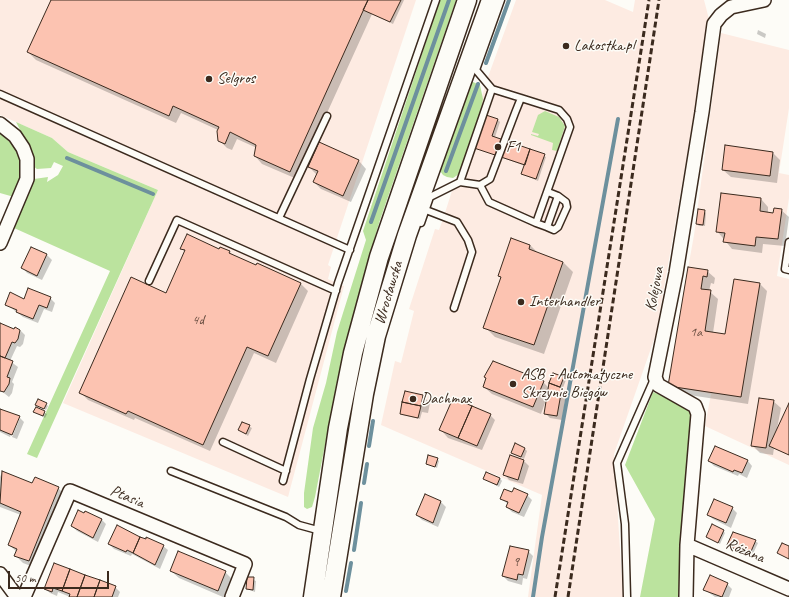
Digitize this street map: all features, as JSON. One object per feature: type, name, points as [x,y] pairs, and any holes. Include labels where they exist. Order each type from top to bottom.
[{"type":"main road","name":"Wrocławska","points":[[312,597],[338,428],[353,353],[382,249],[467,0]]},
{"type":"main road","name":"Wrocławska","points":[[330,597],[364,394],[376,336],[405,241],[491,0]]},
{"type":"street","name":"Kolejowa","points":[[654,377],[676,273],[702,112],[714,24],[721,15],[731,7],[764,0]]},
{"type":"street","points":[[0,124],[16,136],[27,159],[27,179],[0,244]]},
{"type":"street","points":[[654,377],[658,385],[695,406],[698,414],[686,545],[686,597]]},
{"type":"street","name":"Ptasia","points":[[24,597],[70,491],[245,564],[232,597]]},
{"type":"street","name":"Różana","points":[[686,545],[789,589]]},
{"type":"street","points":[[0,574],[17,597]]},
{"type":"lane","points":[[283,481],[336,291],[436,0]]},
{"type":"lane","points":[[501,0],[476,70],[492,89],[559,110],[567,119],[570,128],[536,223]]},
{"type":"lane","points":[[460,182],[492,89]]},
{"type":"lane","points":[[0,94],[350,250]]},
{"type":"lane","points":[[405,241],[417,232],[430,197],[460,182],[480,185],[490,179],[521,98]]},
{"type":"lane","points":[[279,218],[327,116]]},
{"type":"lane","points":[[480,185],[489,202],[554,230],[558,227],[567,207],[566,202],[558,196],[548,192]]},
{"type":"lane","points":[[546,227],[558,196]]},
{"type":"lane","points":[[426,210],[457,222],[468,240],[472,252],[454,308]]},
{"type":"lane","points":[[149,281],[177,220],[336,291]]},
{"type":"lane","points":[[789,242],[785,269],[789,270]]},
{"type":"lane","points":[[627,597],[625,524],[617,463],[654,377]]},
{"type":"lane","points":[[223,442],[286,471]]},
{"type":"lane","points":[[171,471],[286,517],[299,525],[322,531]]},
{"type":"shaded area","points":[[0,0],[416,0],[328,265],[331,267],[328,279],[344,286],[288,497],[63,403],[158,190],[68,152],[52,138],[0,115]]},
{"type":"shaded area","points":[[516,0],[605,0],[633,12],[635,0],[704,0],[710,23],[656,334],[614,454],[623,597],[528,597],[542,495],[381,425],[395,361],[401,363],[414,311],[409,309],[435,229],[439,230],[444,216],[488,77]]},
{"type":"shaded area","points":[[721,33],[789,50],[789,108],[779,173],[789,175],[789,198],[777,276],[789,279],[789,465],[705,426],[711,394],[667,386],[694,235]]},
{"type":"green space","points":[[440,0],[456,0],[380,220],[364,274],[338,377],[315,497],[312,507],[307,509],[304,507],[304,493],[313,428],[326,383],[337,332],[366,240],[363,231]]},
{"type":"green space","points":[[468,82],[473,82],[480,85],[483,99],[480,115],[459,174],[453,178],[447,177],[443,175],[438,168]]},
{"type":"green space","points":[[545,111],[559,117],[565,126],[557,151],[552,150],[553,143],[531,135],[538,136],[539,134],[532,132],[538,115]]},
{"type":"green space","points":[[16,122],[52,138],[68,152],[158,190],[37,458],[27,454],[110,271],[14,228],[34,179],[48,177],[47,182],[58,175],[63,166],[54,162],[51,168],[37,169],[33,166],[29,147]]},
{"type":"green space","points":[[0,133],[12,144],[19,157],[21,172],[14,197],[0,193]]},
{"type":"green space","points":[[653,392],[684,405],[691,414],[681,597],[640,597],[655,519],[625,465]]},
{"type":"building","name":"Selgros","points":[[51,0],[368,0],[290,172],[254,156],[256,145],[230,132],[225,144],[218,141],[217,131],[219,127],[173,106],[169,116],[27,52]]},
{"type":"building","points":[[368,0],[401,0],[390,22],[363,10]]},
{"type":"building","points":[[486,115],[498,119],[492,136],[530,149],[525,165],[474,148]]},
{"type":"building","points":[[319,142],[359,160],[343,196],[313,182],[318,171],[308,167]]},
{"type":"building","points":[[725,145],[773,152],[770,176],[722,170]]},
{"type":"building","points":[[530,149],[545,154],[536,179],[521,174]]},
{"type":"building","points":[[721,193],[761,198],[760,211],[773,213],[774,208],[782,209],[778,239],[756,237],[755,246],[723,242],[725,233],[716,232]]},
{"type":"building","points":[[698,209],[705,210],[703,225],[696,224]]},
{"type":"building","points":[[187,234],[219,249],[220,247],[230,251],[229,253],[256,265],[257,263],[301,283],[268,356],[247,347],[203,445],[128,411],[126,414],[79,393],[131,277],[166,293],[185,250],[180,249]]},
{"type":"building","name":"Interhandler","points":[[511,238],[530,245],[529,249],[563,262],[534,345],[483,328],[501,277],[498,276]]},
{"type":"building","points":[[31,247],[47,254],[37,276],[21,268]]},
{"type":"building","points":[[688,267],[708,270],[707,277],[703,276],[701,289],[711,290],[705,331],[725,334],[734,279],[760,283],[741,397],[668,386]]},
{"type":"building","points":[[28,288],[51,297],[47,308],[39,305],[33,319],[16,312],[17,310],[5,305],[10,292],[24,299]]},
{"type":"building","points":[[0,323],[20,330],[18,339],[15,343],[12,342],[5,358],[0,356]]},
{"type":"building","points":[[0,356],[13,361],[7,377],[10,378],[9,384],[4,392],[0,391]]},
{"type":"building","name":"ASB - Automatyczne Skrzynie Biegów","points":[[493,361],[544,381],[533,407],[483,387],[486,378],[484,377]]},
{"type":"building","points":[[553,373],[564,377],[560,387],[549,383]]},
{"type":"building","points":[[549,383],[562,388],[557,416],[544,414]]},
{"type":"building","name":"Dachmax","points":[[405,391],[423,395],[421,406],[402,402]]},
{"type":"building","points":[[453,398],[472,406],[458,438],[439,430]]},
{"type":"building","points":[[759,398],[774,400],[766,448],[751,446]]},
{"type":"building","points":[[38,399],[47,403],[44,409],[35,405]]},
{"type":"building","points":[[402,402],[421,406],[418,418],[400,414]]},
{"type":"building","points":[[789,403],[789,455],[769,446]]},
{"type":"building","points":[[472,406],[491,414],[477,446],[458,438]]},
{"type":"building","points":[[36,407],[45,411],[43,416],[33,412]]},
{"type":"building","points":[[0,409],[20,416],[12,435],[0,430]]},
{"type":"building","points":[[242,422],[250,425],[246,434],[238,430]]},
{"type":"building","points":[[515,443],[525,448],[521,457],[511,453]]},
{"type":"building","points":[[715,446],[748,460],[742,473],[734,470],[733,472],[708,461]]},
{"type":"building","points":[[428,455],[438,458],[435,467],[426,464]]},
{"type":"building","points":[[510,455],[524,460],[518,480],[503,475]]},
{"type":"building","points":[[2,471],[32,483],[35,477],[59,487],[29,561],[14,556],[17,549],[8,545],[21,512],[0,503]]},
{"type":"building","points":[[486,472],[500,478],[497,485],[483,479]]},
{"type":"building","points":[[514,488],[528,494],[519,513],[506,507],[508,502],[500,499],[504,489],[512,492]]},
{"type":"building","points":[[425,494],[441,501],[433,523],[416,515]]},
{"type":"building","points":[[714,499],[733,507],[726,523],[707,515]]},
{"type":"building","points":[[78,510],[84,513],[85,511],[102,519],[93,538],[71,526]]},
{"type":"building","points":[[712,524],[724,530],[718,543],[706,537]]},
{"type":"building","points":[[117,525],[140,537],[133,553],[127,550],[126,552],[108,544]]},
{"type":"building","points":[[733,532],[756,540],[749,556],[727,545]]},
{"type":"building","points":[[140,537],[146,539],[146,537],[164,545],[155,565],[133,553]]},
{"type":"building","points":[[782,543],[789,546],[789,559],[777,553]]},
{"type":"building","points":[[510,546],[529,550],[523,575],[518,574],[517,580],[502,576]]},
{"type":"building","points":[[178,551],[226,571],[218,591],[170,571]]},
{"type":"building","points":[[54,563],[70,569],[62,591],[53,588],[52,592],[44,589]]},
{"type":"building","points":[[70,569],[85,575],[77,597],[69,597],[70,594],[62,591]]},
{"type":"building","points":[[85,575],[100,580],[94,597],[77,597]]},
{"type":"building","points":[[710,575],[728,583],[722,597],[703,590]]},
{"type":"building","points":[[247,577],[254,577],[253,590],[246,589]]},
{"type":"building","points":[[100,580],[116,586],[112,597],[94,597]]},
{"type":"waterway","points":[[371,222],[449,0]]},
{"type":"waterway","points":[[486,63],[509,0]]},
{"type":"waterway","points":[[446,171],[478,84]]},
{"type":"waterway","points":[[533,597],[542,537],[618,119]]},
{"type":"waterway","points":[[67,158],[153,194]]},
{"type":"waterway","points":[[369,446],[373,421]]},
{"type":"waterway","points":[[364,483],[367,464]]},
{"type":"waterway","points":[[354,550],[361,503]]},
{"type":"waterway","points":[[346,591],[351,563]]},
{"type":"railway","points":[[555,597],[649,0]]},
{"type":"railway","points":[[568,597],[659,0]]},
{"type":"place","name":"Lakostka.pl","points":[[566,46]]},
{"type":"place","name":"Selgros","points":[[209,79]]},
{"type":"place","name":"F1","points":[[498,147]]},
{"type":"place","name":"Interhandler","points":[[521,302]]},
{"type":"place","name":"ASB - Automatyczne Skrzynie Biegów","points":[[513,384]]},
{"type":"place","name":"Dachmax","points":[[413,399]]}]
